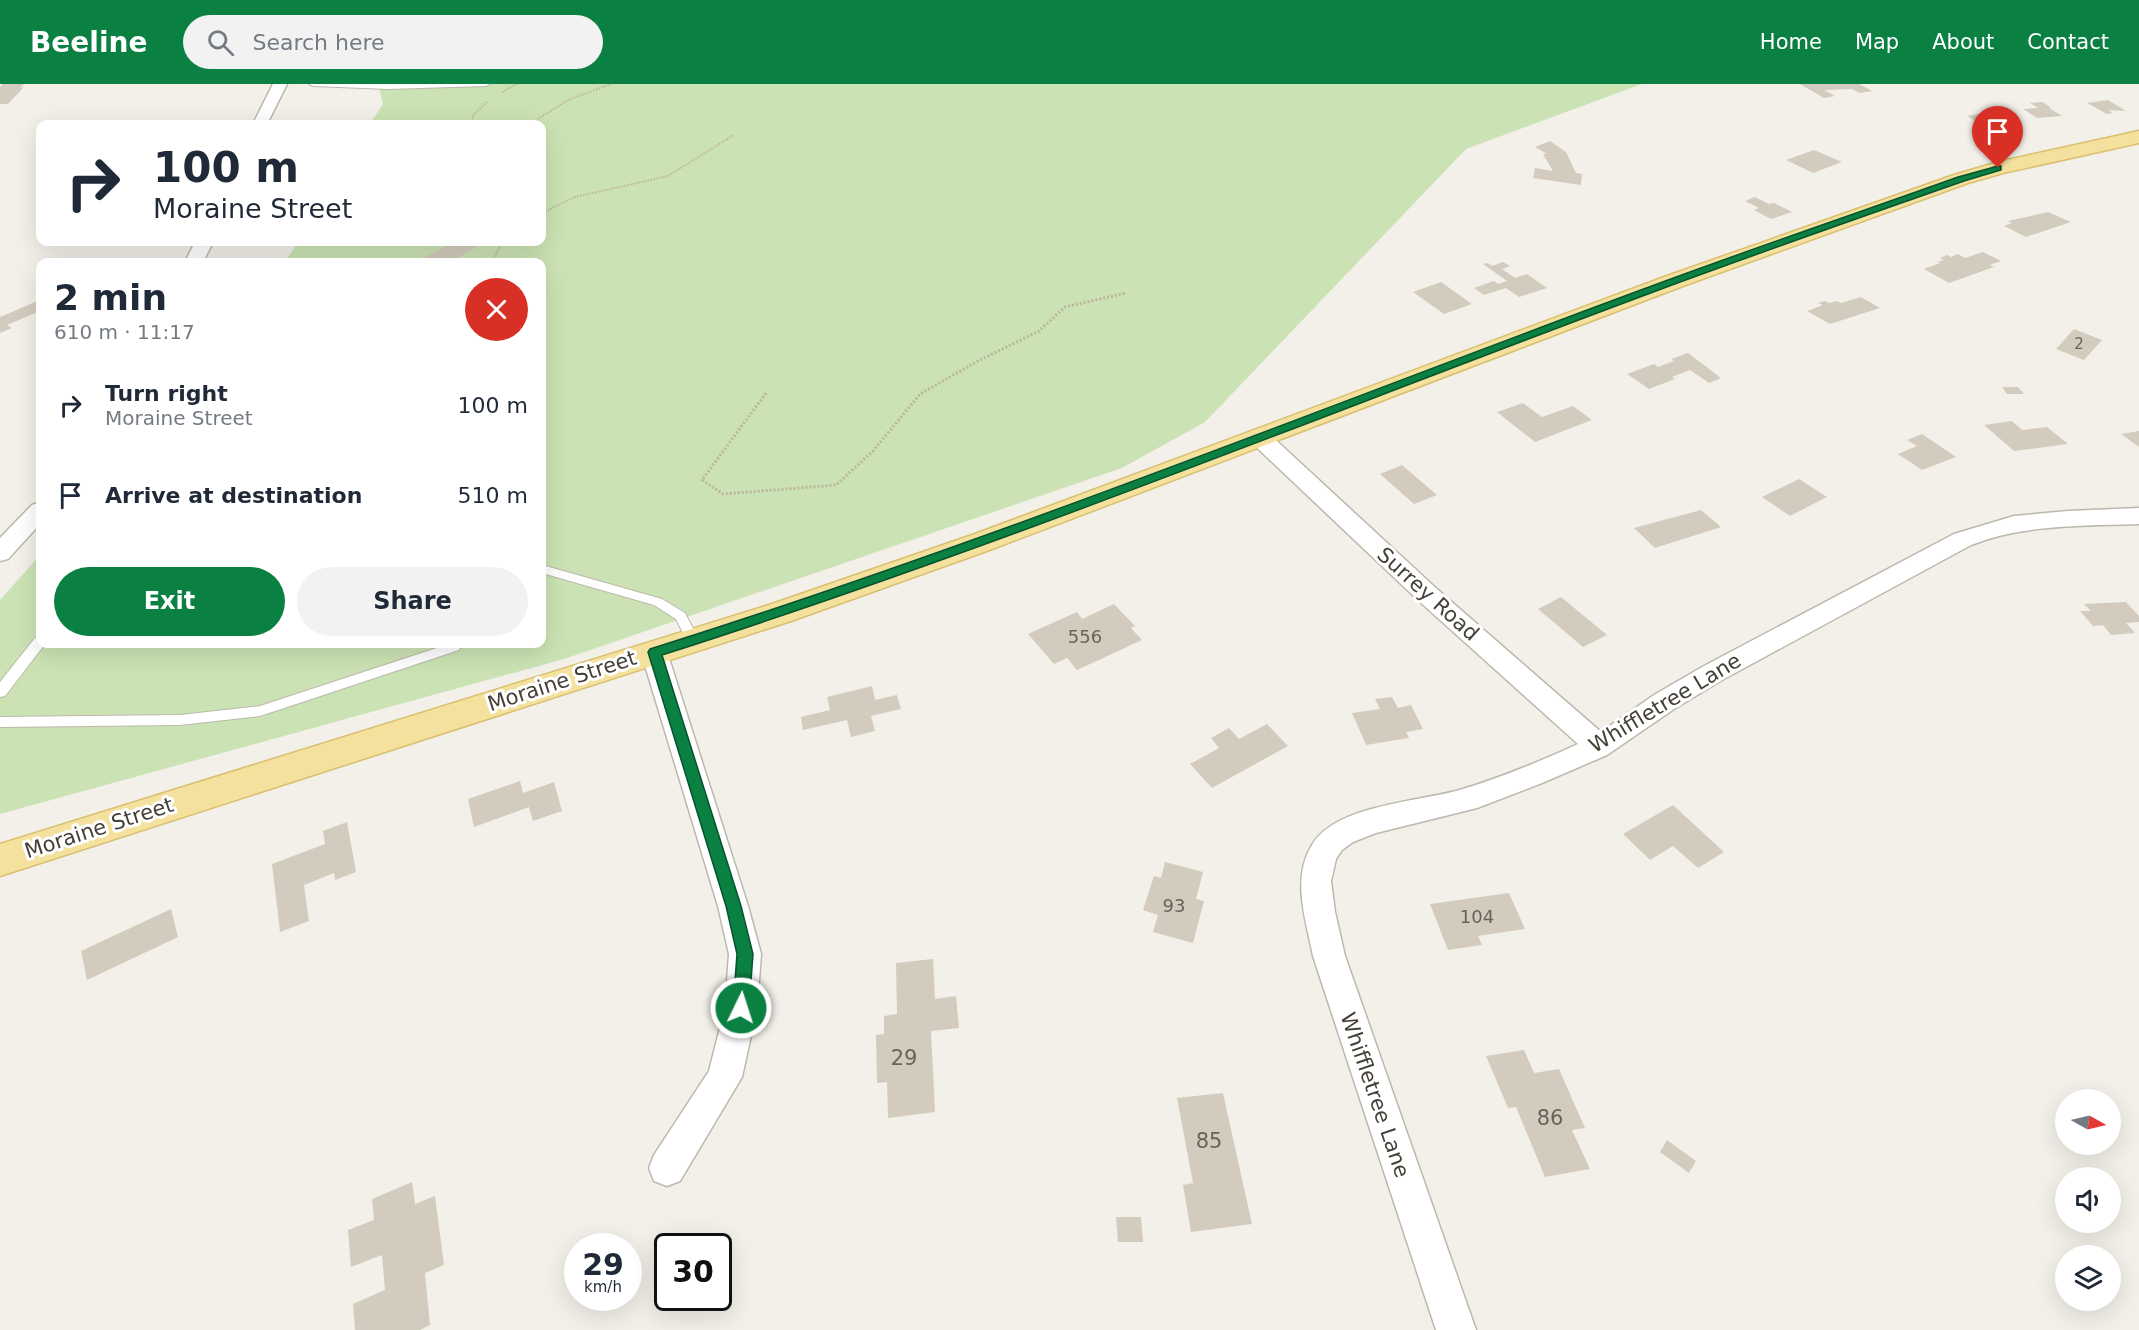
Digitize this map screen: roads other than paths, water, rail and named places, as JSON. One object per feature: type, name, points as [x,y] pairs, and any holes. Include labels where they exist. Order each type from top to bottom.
[{"type":"main road","name":"Moraine Street","points":[[0,860],[780,613],[985,541],[1675,281],[1961,179],[1998,168],[2139,136]]},
{"type":"street","points":[[262,120],[280,84]]},
{"type":"street","name":"Surrey Road","points":[[1260,438],[1429,596],[1599,746]]},
{"type":"street","points":[[0,553],[36,514]]},
{"type":"street","name":"Whiffletree Lane","points":[[1456,1330],[1329,956],[1317,893],[1317,872],[1321,855],[1334,839],[1357,828],[1465,801],[1599,746],[1663,703],[1770,641],[1948,546],[1979,533],[2013,524],[2139,516]]},
{"type":"street","points":[[654,652],[734,906],[745,954],[741,1008],[725,1077],[667,1168]]},
{"type":"lane","points":[[313,84],[388,87],[486,84]]},
{"type":"lane","points":[[546,570],[658,602],[681,616],[693,640]]},
{"type":"lane","points":[[0,692],[36,646]]},
{"type":"lane","points":[[0,722],[180,720],[260,711],[451,648]]}]
